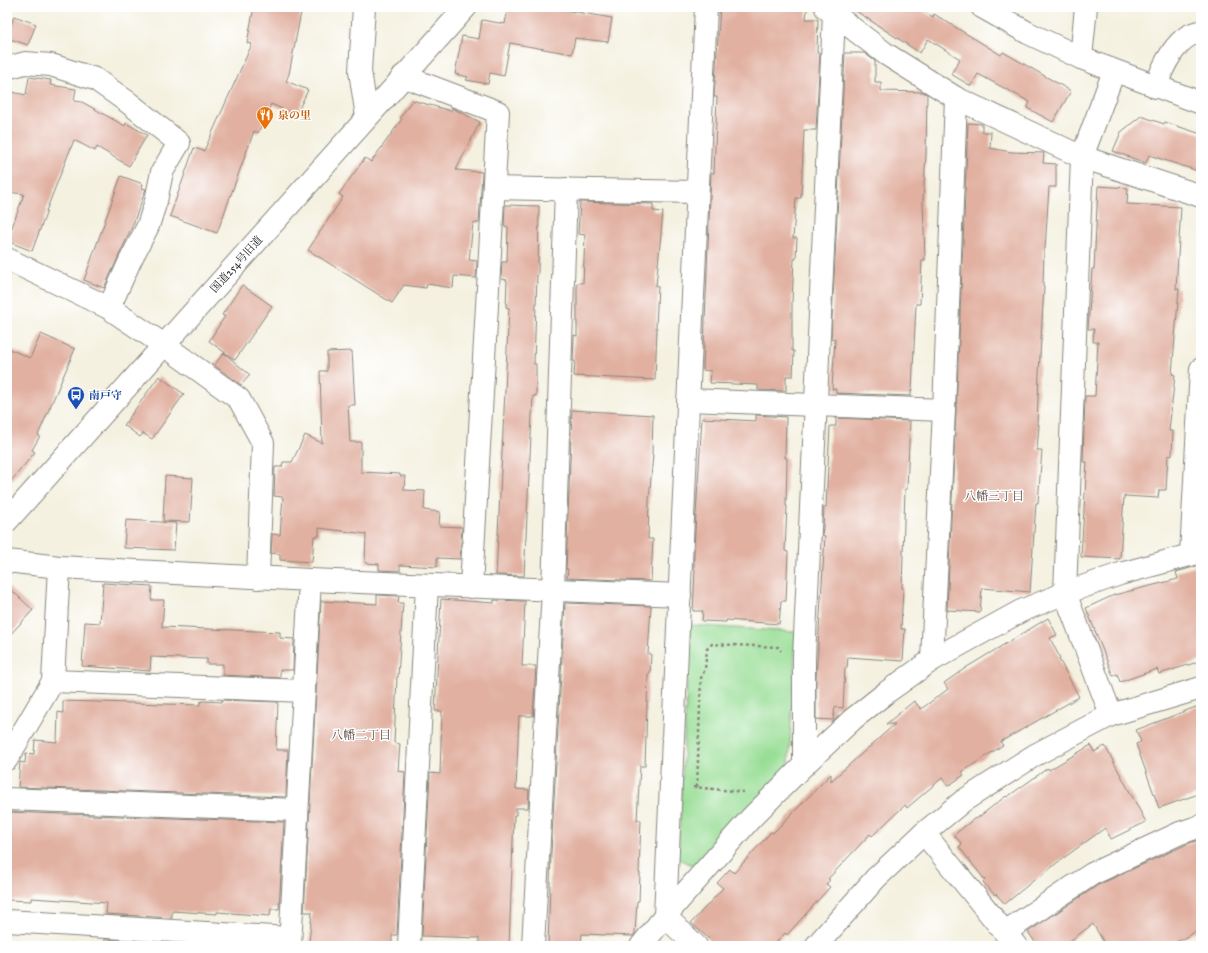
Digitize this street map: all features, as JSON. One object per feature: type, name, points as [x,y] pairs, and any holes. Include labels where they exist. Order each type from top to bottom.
[{"type":"street","points":[[364,7],[360,71],[367,117]]},
{"type":"street","name":"国道254号旧道","points":[[7,521],[466,7]]},
{"type":"street","points":[[696,946],[665,916],[706,7]]},
{"type":"street","points":[[982,7],[1028,34],[1081,58],[1201,103]]},
{"type":"street","points":[[1081,58],[1086,7]]},
{"type":"street","points":[[829,11],[886,54],[956,98],[1082,157],[1201,196]]},
{"type":"street","points":[[804,765],[804,657],[816,405],[829,11]]},
{"type":"street","points":[[1156,87],[1161,71],[1173,50],[1193,32],[1201,32]]},
{"type":"street","points":[[7,68],[25,63],[51,65],[95,79],[129,103],[179,144],[162,172],[156,201],[148,226],[130,261],[109,308]]},
{"type":"street","points":[[1111,715],[1065,593],[1082,157],[1114,71]]},
{"type":"street","points":[[403,76],[498,112],[471,587]]},
{"type":"street","points":[[932,660],[944,410],[956,98]]},
{"type":"street","points":[[494,188],[697,192]]},
{"type":"street","points":[[533,946],[553,590],[566,189]]},
{"type":"street","points":[[7,259],[109,308],[164,345],[239,399],[264,443],[258,578]]},
{"type":"street","points":[[641,946],[665,916],[751,818],[804,765],[853,719],[887,692],[932,660],[1021,611],[1065,593],[1120,574],[1196,554],[1201,369]]},
{"type":"street","points":[[688,400],[944,410]]},
{"type":"street","points":[[7,562],[59,567],[258,578],[680,595]]},
{"type":"street","points":[[7,759],[53,681],[59,567]]},
{"type":"street","points":[[7,920],[290,942],[310,580]]},
{"type":"street","points":[[410,946],[427,585]]},
{"type":"street","points":[[53,681],[304,691]]},
{"type":"street","points":[[816,946],[876,878],[924,833],[963,801],[1035,755],[1111,715],[1201,688]]},
{"type":"street","points":[[7,799],[297,810]]},
{"type":"street","points":[[924,833],[1011,939],[1092,874],[1180,833],[1201,826]]},
{"type":"path","points":[[697,787],[701,678],[705,669],[707,649],[712,644],[778,647],[782,652]]},
{"type":"path","points":[[671,786],[747,792]]},
{"type":"green space","points":[[690,625],[796,632],[789,763],[784,772],[695,866],[678,859]]},
{"type":"building","points":[[254,7],[274,10],[274,7],[302,7],[289,74],[286,81],[308,90],[296,115],[271,104],[258,133],[254,131],[217,233],[170,216],[194,148],[204,151],[252,44],[247,43]]},
{"type":"building","points":[[508,7],[547,7],[612,18],[608,42],[575,38],[572,54],[510,43],[504,76],[490,73],[488,84],[466,80],[468,77],[455,74],[462,36],[479,39],[482,20],[505,24]]},
{"type":"building","points":[[720,7],[801,7],[807,9],[806,19],[818,19],[817,53],[820,53],[816,130],[804,130],[801,198],[796,198],[793,238],[797,238],[796,259],[794,259],[792,302],[792,351],[794,351],[793,376],[786,376],[786,391],[758,390],[758,385],[710,383],[711,371],[703,370],[711,173],[714,173],[717,97],[714,97]]},
{"type":"building","points":[[850,7],[916,7],[933,17],[934,14],[1001,55],[1003,52],[1071,91],[1053,122],[1027,108],[1030,102],[978,74],[971,86],[951,74],[960,59],[928,39],[920,53]]},
{"type":"building","points":[[14,16],[36,24],[28,45],[7,38]]},
{"type":"building","points":[[845,53],[864,53],[875,61],[875,82],[881,82],[881,91],[923,92],[927,94],[926,155],[923,200],[925,260],[922,260],[920,304],[916,304],[911,396],[836,393],[836,389],[832,389],[835,339],[831,338]]},
{"type":"building","points":[[29,77],[51,80],[50,85],[76,89],[74,101],[82,102],[125,126],[126,123],[147,135],[129,166],[97,147],[95,151],[74,140],[32,251],[7,241],[24,194],[7,192],[7,91],[26,95]]},
{"type":"building","points":[[412,100],[451,111],[452,108],[480,122],[456,170],[482,172],[479,223],[473,223],[469,260],[477,261],[476,278],[454,276],[453,288],[427,284],[426,288],[404,285],[392,303],[308,250],[343,197],[339,194],[365,158],[371,162],[402,119],[400,118]]},
{"type":"building","points":[[1141,116],[1201,134],[1201,172],[1149,155],[1146,163],[1113,151],[1121,132]]},
{"type":"building","points":[[968,123],[982,124],[982,132],[991,132],[990,148],[1011,152],[1044,153],[1043,163],[1056,164],[1056,187],[1049,187],[1044,249],[1044,287],[1037,424],[1039,424],[1037,450],[1042,450],[1038,503],[1036,503],[1030,592],[982,588],[980,612],[947,610]]},
{"type":"building","points":[[121,176],[143,184],[142,188],[146,189],[132,227],[104,288],[84,280]]},
{"type":"building","points":[[1098,186],[1128,188],[1127,204],[1181,207],[1176,289],[1179,289],[1172,374],[1175,375],[1169,431],[1173,431],[1172,456],[1168,455],[1166,490],[1159,490],[1158,498],[1124,496],[1120,559],[1081,557],[1087,462],[1083,462],[1085,396],[1095,396],[1098,342],[1093,342],[1094,329],[1088,329],[1092,269],[1094,269]]},
{"type":"building","points":[[580,202],[653,204],[653,211],[663,212],[656,286],[658,286],[655,380],[574,376],[574,335],[577,336],[577,283],[583,283],[585,235],[578,234]]},
{"type":"building","points":[[505,205],[539,206],[534,364],[536,364],[536,396],[533,396],[524,576],[496,575],[509,308],[506,307],[507,280],[501,279],[502,262],[507,262],[508,227],[504,226]]},
{"type":"building","points":[[242,285],[272,306],[235,360],[209,341],[225,316],[222,315]]},
{"type":"building","points":[[41,334],[75,349],[38,435],[40,436],[32,450],[35,452],[7,486],[7,348],[30,358]]},
{"type":"building","points":[[352,351],[355,405],[348,405],[350,442],[361,442],[361,472],[400,474],[400,476],[405,476],[404,490],[425,491],[424,510],[440,512],[439,526],[462,527],[460,559],[437,558],[437,567],[400,565],[400,571],[379,570],[379,564],[365,563],[366,534],[319,528],[319,536],[314,536],[312,562],[280,560],[280,554],[271,553],[272,534],[280,535],[283,497],[274,496],[275,467],[282,467],[283,462],[292,462],[305,435],[322,443],[320,371],[327,371],[327,352]]},
{"type":"building","points":[[224,353],[250,375],[241,385],[214,365]]},
{"type":"building","points":[[159,376],[184,394],[152,439],[143,433],[140,437],[124,425]]},
{"type":"building","points":[[572,410],[653,415],[653,455],[649,500],[648,539],[653,539],[651,581],[567,578],[568,569],[566,569]]},
{"type":"building","points":[[756,415],[786,417],[785,458],[787,458],[787,506],[785,551],[788,552],[786,601],[781,601],[779,624],[726,620],[726,622],[702,621],[703,611],[693,611],[695,569],[694,547],[702,418],[756,421]]},
{"type":"building","points":[[836,418],[910,421],[907,489],[905,489],[902,588],[901,629],[905,629],[903,661],[848,657],[847,668],[845,668],[843,708],[835,707],[833,720],[816,719],[816,678],[825,536],[822,535],[824,507],[826,507],[830,426],[836,426]]},
{"type":"building","points":[[165,476],[193,478],[190,522],[163,521]]},
{"type":"building","points":[[126,520],[176,523],[174,550],[124,548]]},
{"type":"building","points":[[1201,565],[1201,661],[1159,674],[1157,669],[1120,682],[1117,674],[1113,676],[1086,608],[1114,595],[1178,579],[1176,572]]},
{"type":"building","points":[[103,583],[152,586],[151,600],[164,600],[162,627],[280,632],[280,638],[294,639],[293,670],[280,670],[280,678],[223,675],[223,664],[207,664],[207,659],[151,657],[150,671],[82,666],[85,622],[100,623]]},
{"type":"building","points":[[7,586],[33,610],[7,638]]},
{"type":"building","points":[[377,595],[399,596],[398,603],[403,603],[397,677],[394,743],[400,744],[398,771],[405,772],[397,935],[392,935],[392,946],[313,946],[313,942],[309,942],[312,912],[304,912],[321,601],[377,604]]},
{"type":"building","points":[[441,599],[494,603],[494,600],[525,601],[522,666],[536,666],[533,716],[519,716],[516,789],[529,790],[528,808],[516,808],[516,815],[514,815],[509,946],[479,946],[479,938],[422,936],[430,773],[440,774],[442,711],[435,711]]},
{"type":"building","points":[[565,603],[651,606],[648,654],[651,654],[650,674],[648,674],[645,766],[640,766],[637,820],[641,820],[639,901],[637,901],[635,933],[633,936],[582,934],[581,946],[548,946],[551,854]]},
{"type":"building","points":[[1048,618],[1057,635],[1050,638],[1079,697],[1000,742],[1003,745],[962,772],[964,775],[948,786],[942,778],[907,808],[905,805],[872,836],[870,834],[828,879],[830,880],[826,884],[830,887],[787,935],[785,933],[773,946],[717,946],[691,923],[723,888],[717,883],[730,869],[734,873],[771,832],[773,833],[831,774],[831,781],[895,724],[886,724],[914,701],[921,709],[948,689],[944,683],[967,667]]},
{"type":"building","points":[[222,700],[278,702],[276,750],[288,750],[286,797],[18,787],[20,762],[25,763],[26,753],[34,754],[35,740],[57,742],[58,712],[63,713],[63,701],[200,705],[200,702],[203,701],[222,702]]},
{"type":"building","points":[[1201,705],[1201,793],[1159,808],[1136,744],[1141,742],[1136,730]]},
{"type":"building","points":[[1091,745],[1094,752],[1105,746],[1146,822],[1111,839],[1105,828],[1040,877],[1039,876],[1005,904],[983,882],[985,880],[959,847],[962,844],[954,835],[975,818],[976,819],[1006,796],[1007,797],[1048,768],[1049,770]]},
{"type":"building","points":[[7,812],[284,822],[279,909],[271,909],[270,916],[217,912],[217,914],[172,911],[172,918],[106,914],[107,903],[31,898],[31,901],[7,900]]},
{"type":"building","points":[[1201,839],[1201,929],[1169,946],[1106,946],[1093,924],[1063,946],[1038,946],[1028,932],[1098,885]]},
{"type":"building","points":[[105,939],[171,943],[170,946],[105,946]]},
{"type":"place","name":"泉の里","points":[[265,130]]},
{"type":"place","name":"南戸守","points":[[76,410]]},
{"type":"district","name":"八幡三丁目","points":[[994,496]]},
{"type":"district","name":"八幡二丁目","points":[[361,735]]}]
